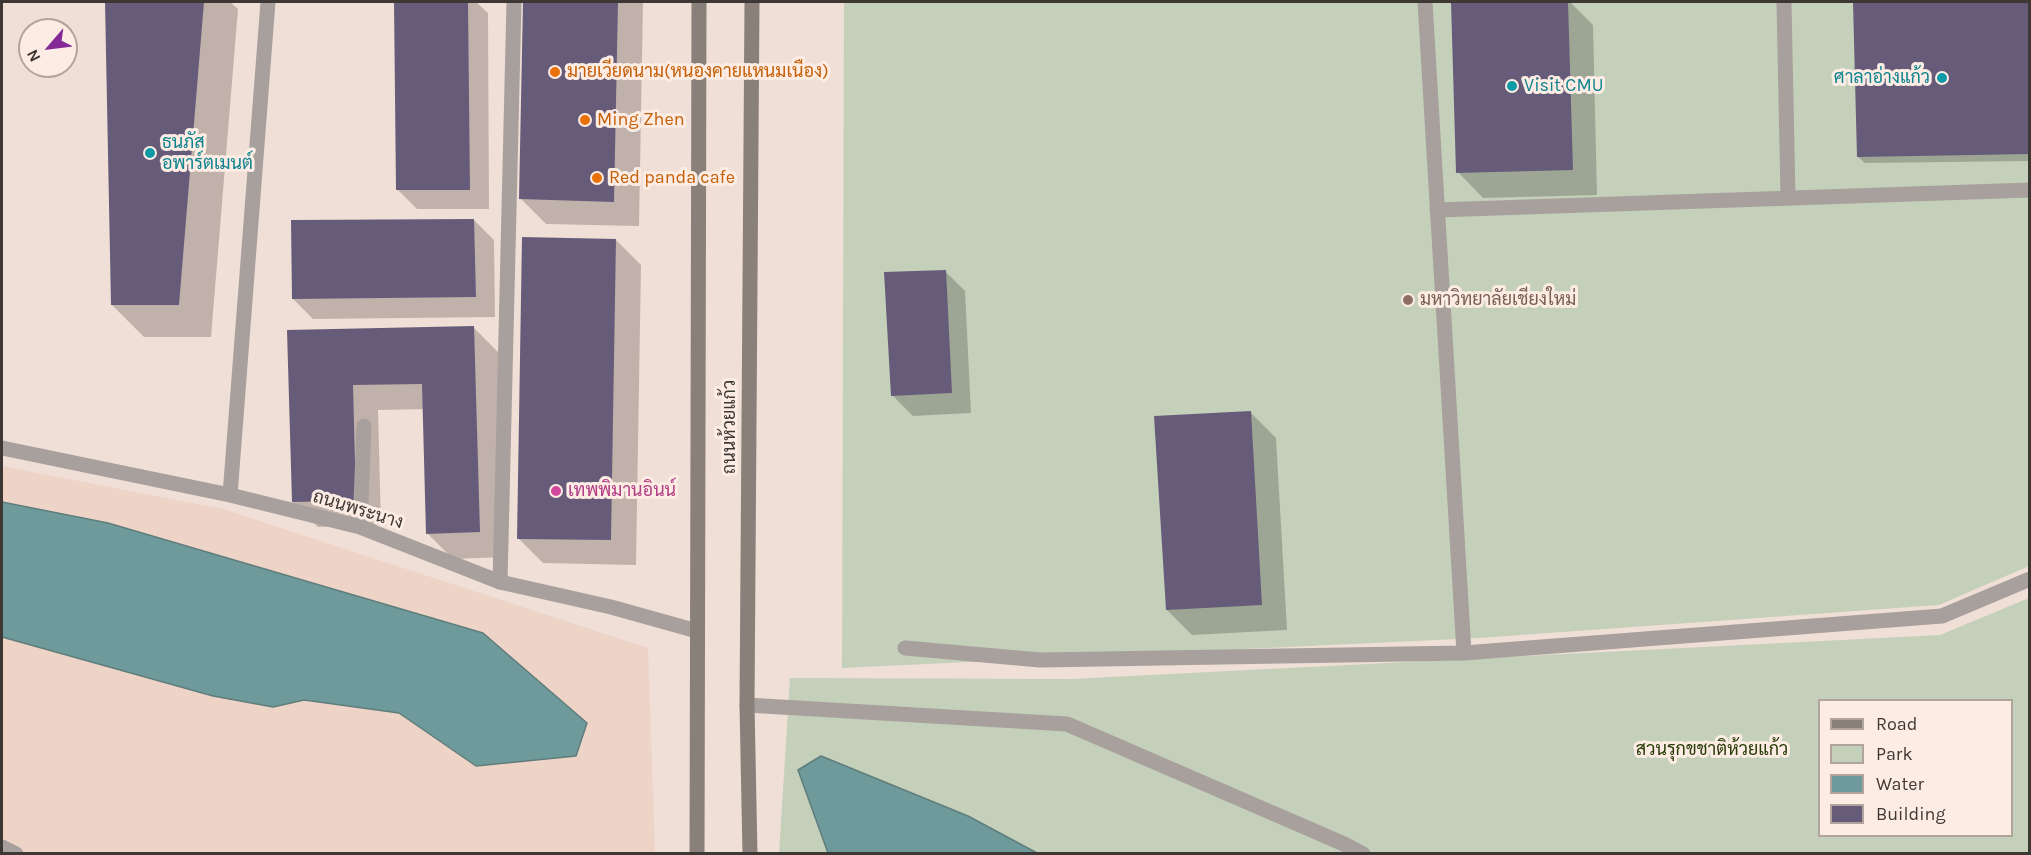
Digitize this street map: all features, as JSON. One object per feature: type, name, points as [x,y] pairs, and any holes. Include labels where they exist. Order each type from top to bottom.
[{"type":"main road","name":"ถนนห้วยแก้ว","points":[[698,854],[699,2]]},
{"type":"main road","name":"ถนนห้วยแก้ว","points":[[750,854],[747,705],[752,2]]},
{"type":"street","points":[[230,495],[268,2]]},
{"type":"street","points":[[500,582],[514,2]]},
{"type":"street","points":[[1425,2],[1464,653]]},
{"type":"street","points":[[1784,2],[1788,198]]},
{"type":"street","points":[[1437,210],[2030,190]]},
{"type":"street","points":[[360,527],[364,426]]},
{"type":"street","name":"ถนนพระนาง","points":[[2,448],[230,495],[360,527],[500,582],[611,607],[697,631]]},
{"type":"street","points":[[905,648],[1040,660],[1464,653],[1942,616],[2030,579]]},
{"type":"street","points":[[747,705],[1067,724],[1363,854]]},
{"type":"street","points":[[2,847],[16,854]]},
{"type":"shaded area","points":[[2,466],[223,509],[648,648],[655,853],[2,853]]},
{"type":"green space","name":"มหาวิทยาลัยเชียงใหม่","points":[[844,2],[2029,2],[2029,566],[1939,605],[1479,638],[842,668]]},
{"type":"green space","name":"สวนรุกขชาติห้วยแก้ว","points":[[2029,598],[2029,853],[779,854],[790,678],[1071,679],[1940,635]]},
{"type":"water","points":[[2,502],[108,523],[483,633],[587,723],[576,756],[476,766],[399,713],[304,700],[273,707],[213,696],[2,637]]},
{"type":"water","points":[[821,756],[968,816],[1037,853],[828,853],[798,770]]},
{"type":"building","name":"ธนภัส อพาร์ตเมนต์","points":[[105,2],[204,2],[179,305],[111,305]]},
{"type":"building","points":[[394,2],[468,2],[470,190],[396,190]]},
{"type":"building","points":[[523,2],[618,2],[614,202],[519,199]]},
{"type":"building","name":"Visit CMU","points":[[1451,2],[1568,2],[1573,170],[1456,173]]},
{"type":"building","name":"ศาลาอ่างแก้ว","points":[[1853,2],[2030,2],[2030,154],[1857,157]]},
{"type":"building","points":[[474,219],[476,297],[292,299],[291,220]]},
{"type":"building","points":[[522,237],[616,239],[611,540],[517,539]]},
{"type":"building","points":[[946,270],[952,393],[891,396],[884,272]]},
{"type":"building","points":[[474,326],[480,532],[426,534],[422,384],[353,385],[356,501],[292,502],[287,330]]},
{"type":"building","points":[[1251,411],[1262,605],[1166,610],[1154,416]]},
{"type":"place","name":"มายเวียดนาม(หนองคายแหนมเนือง)","points":[[555,72]]},
{"type":"place","name":"ศาลาอ่างแก้ว","points":[[1942,78]]},
{"type":"place","name":"Visit CMU","points":[[1512,86]]},
{"type":"place","name":"Ming Zhen","points":[[585,120]]},
{"type":"place","name":"ธนภัส อพาร์ตเมนต์","points":[[150,153]]},
{"type":"place","name":"Red panda cafe","points":[[597,178]]},
{"type":"place","name":"มหาวิทยาลัยเชียงใหม่","points":[[1408,300]]},
{"type":"place","name":"เทพพิมานอินน์","points":[[556,491]]}]
